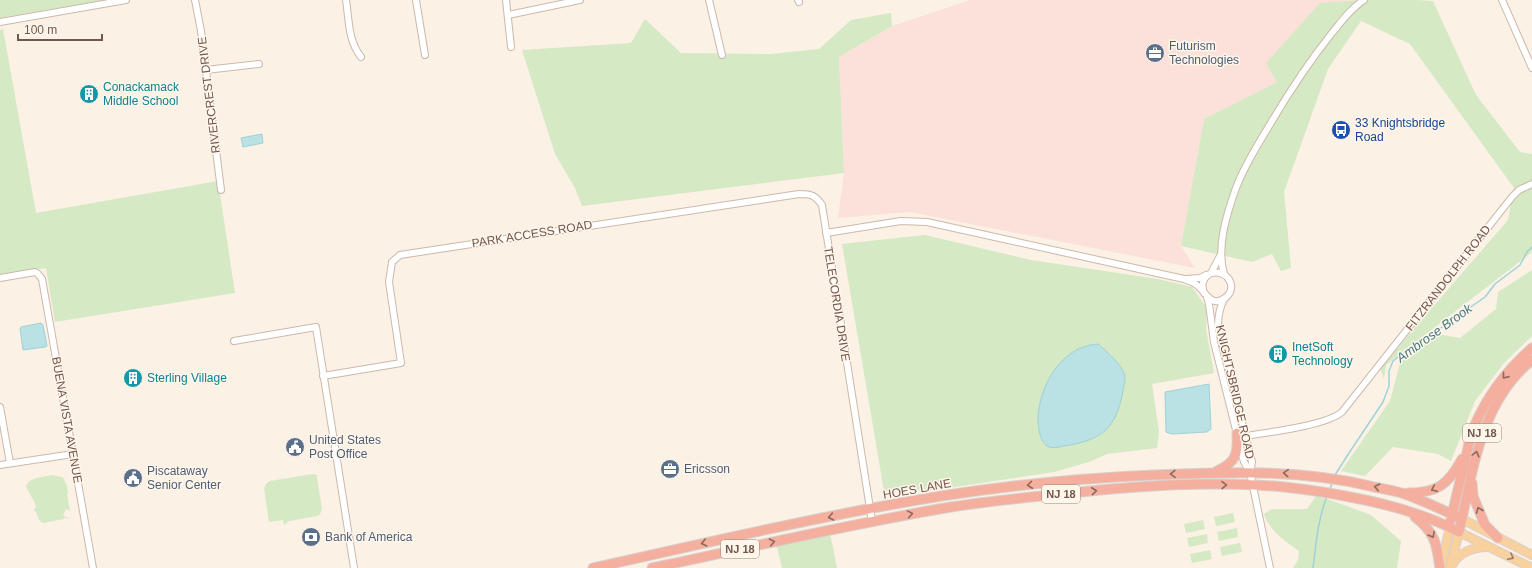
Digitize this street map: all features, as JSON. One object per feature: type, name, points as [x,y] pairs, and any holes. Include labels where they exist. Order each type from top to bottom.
[{"type":"highway","name":"NJ 18","points":[[1250,472],[1276,472],[1322,476],[1403,493],[1428,492],[1444,484],[1455,472],[1467,449],[1483,408],[1494,390],[1506,373],[1532,348]]},
{"type":"highway","name":"NJ 18","points":[[1252,485],[1317,491],[1372,501],[1408,511],[1459,532],[1483,432],[1494,408],[1508,385],[1532,360]]},
{"type":"highway","points":[[1212,472],[1225,468],[1235,459],[1238,445],[1237,433]]},
{"type":"highway","points":[[1450,527],[1467,449]]},
{"type":"highway","name":"HOES LANE","points":[[593,568],[727,538],[942,496],[1063,480],[1212,472],[1250,472]]},
{"type":"highway","points":[[1471,477],[1473,496],[1485,525],[1498,538]]},
{"type":"highway","name":"HOES LANE","points":[[652,568],[872,521],[952,507],[1114,489],[1252,485]]},
{"type":"highway","points":[[1403,493],[1462,519]]},
{"type":"highway","points":[[1408,511],[1424,524],[1433,536],[1438,548],[1440,568]]},
{"type":"main road","points":[[1462,519],[1532,555]]},
{"type":"main road","points":[[1440,568],[1450,527]]},
{"type":"main road","points":[[1451,568],[1459,532],[1532,568]]},
{"type":"main road","points":[[1451,568],[1456,558],[1467,551],[1480,547],[1490,547]]},
{"type":"street","points":[[0,22],[126,0]]},
{"type":"street","name":"RIVERCREST DRIVE","points":[[196,0],[221,190]]},
{"type":"street","points":[[346,0],[352,40],[355,50],[361,57]]},
{"type":"street","points":[[416,0],[425,55]]},
{"type":"street","points":[[506,0],[511,47]]},
{"type":"street","points":[[508,14],[580,0]]},
{"type":"street","points":[[709,0],[722,55]]},
{"type":"street","points":[[1224,274],[1222,250],[1229,211],[1236,187],[1246,164],[1297,79],[1312,58],[1344,19],[1364,0]]},
{"type":"street","points":[[1502,0],[1532,68]]},
{"type":"street","points":[[206,70],[259,64]]},
{"type":"street","name":"FITZRANDOLPH ROAD","points":[[1246,436],[1323,421],[1337,416],[1342,412],[1512,197],[1520,190],[1532,184]]},
{"type":"street","name":"PARK ACCESS ROAD","points":[[323,376],[401,363],[389,282],[392,262],[396,257],[403,253],[799,194],[808,194],[817,197],[822,206],[826,233]]},
{"type":"street","name":"TELECORDIA DRIVE","points":[[872,521],[826,233],[901,221],[927,222],[1184,279],[1198,286],[1205,295]]},
{"type":"street","points":[[1210,274],[1216,272],[1224,274],[1228,277],[1231,285],[1230,292],[1224,299],[1215,301],[1205,295],[1202,285],[1203,281],[1215,267],[1222,250]]},
{"type":"street","name":"BUENA VISTA AVENUE","points":[[0,278],[32,273],[38,274],[42,279],[93,568]]},
{"type":"street","name":"TELECORDIA DRIVE","points":[[1184,279],[1200,278],[1210,274]]},
{"type":"street","name":"KNIGHTSBRIDGE ROAD","points":[[1205,295],[1209,304],[1214,342],[1244,462],[1250,472]]},
{"type":"street","name":"KNIGHTSBRIDGE ROAD","points":[[1224,299],[1219,308],[1218,326],[1252,462],[1250,472]]},
{"type":"street","points":[[234,341],[316,327],[354,568]]},
{"type":"street","points":[[0,407],[10,463]]},
{"type":"street","points":[[0,465],[73,454]]},
{"type":"street","points":[[1250,472],[1270,568]]},
{"type":"shaded area","points":[[970,0],[1362,0],[1277,82],[1204,119],[1181,246],[1195,268],[910,212],[838,218],[844,173],[839,57],[892,26]]},
{"type":"green space","points":[[0,0],[105,0],[0,18]]},
{"type":"green space","points":[[1362,0],[1433,1],[1476,95],[1520,152],[1532,154],[1532,252],[1386,365],[1384,379],[1380,368],[1508,220],[1514,188],[1410,44],[1361,21],[1328,69],[1284,192],[1291,268],[1281,271],[1272,254],[1252,262],[1181,246],[1204,119],[1277,82],[1266,63],[1320,3]]},
{"type":"green space","points":[[891,13],[892,26],[839,57],[844,173],[582,206],[575,188],[555,154],[522,50],[631,43],[645,19],[681,53],[771,54],[819,49],[851,20]]},
{"type":"green space","points":[[3,29],[36,213],[218,181],[235,293],[55,322],[46,268],[0,277],[0,30]]},
{"type":"green space","points":[[925,235],[1031,260],[1158,279],[1192,287],[1207,308],[1206,329],[1214,373],[1152,384],[1159,432],[1157,448],[1107,454],[1089,462],[1054,472],[935,490],[884,491],[842,244]]},
{"type":"green space","points":[[1532,270],[1532,336],[1504,363],[1475,401],[1451,461],[1438,454],[1393,447],[1365,476],[1341,471],[1390,401],[1401,359],[1438,334],[1460,338],[1496,309],[1498,292]]},
{"type":"green space","points":[[313,474],[317,475],[322,509],[320,514],[317,516],[289,521],[284,525],[283,520],[269,522],[264,488],[267,483],[270,481]]},
{"type":"green space","points":[[51,475],[62,477],[67,486],[70,511],[66,509],[63,515],[69,518],[68,519],[65,517],[64,519],[43,523],[39,520],[36,512],[34,511],[36,508],[35,503],[26,487],[33,479]]},
{"type":"green space","points":[[1316,496],[1371,515],[1401,541],[1397,568],[1293,568],[1298,560],[1299,551],[1274,530],[1266,520],[1264,514],[1272,509],[1307,509]]},
{"type":"green space","points":[[1233,513],[1235,522],[1216,526],[1214,517]]},
{"type":"green space","points":[[1203,520],[1205,529],[1186,533],[1184,524]]},
{"type":"green space","points":[[1237,528],[1238,537],[1219,541],[1217,532]]},
{"type":"green space","points":[[830,533],[837,568],[782,568],[776,543]]},
{"type":"green space","points":[[1207,534],[1208,543],[1189,547],[1187,538]]},
{"type":"green space","points":[[1240,543],[1242,552],[1222,556],[1220,547]]},
{"type":"green space","points":[[1210,550],[1212,559],[1192,563],[1190,554]]},
{"type":"water","points":[[262,134],[263,143],[243,147],[241,138]]},
{"type":"water","points":[[41,323],[43,325],[47,346],[23,350],[21,327]]},
{"type":"water","points":[[1098,344],[1118,363],[1125,376],[1120,404],[1116,415],[1111,424],[1098,436],[1088,440],[1058,447],[1047,446],[1041,438],[1039,432],[1039,410],[1042,397],[1053,372],[1072,352],[1084,347]]},
{"type":"water","points":[[1209,384],[1211,429],[1207,432],[1172,434],[1166,432],[1165,392]]},
{"type":"waterway","name":"Ambrose Brook","points":[[1335,475],[1383,402],[1389,386],[1389,371],[1393,361],[1425,337],[1438,330],[1485,297],[1495,284],[1520,265],[1527,252],[1532,247]]},
{"type":"waterway","name":"Ambrose Brook","points":[[1330,490],[1332,483]]},
{"type":"waterway","name":"Ambrose Brook","points":[[1313,568],[1319,522],[1327,496]]},
{"type":"place","name":"Futurism Technologies","points":[[1155,53]]},
{"type":"place","name":"Conackamack Middle School","points":[[89,94]]},
{"type":"place","name":"33 Knightsbridge Road","points":[[1341,130]]},
{"type":"place","name":"InetSoft Technology","points":[[1278,354]]},
{"type":"place","name":"Sterling Village","points":[[133,378]]},
{"type":"place","name":"United States Post Office","points":[[295,447]]},
{"type":"place","name":"Ericsson","points":[[670,469]]},
{"type":"place","name":"Piscataway Senior Center","points":[[133,478]]},
{"type":"place","name":"Bank of America","points":[[311,537]]}]
